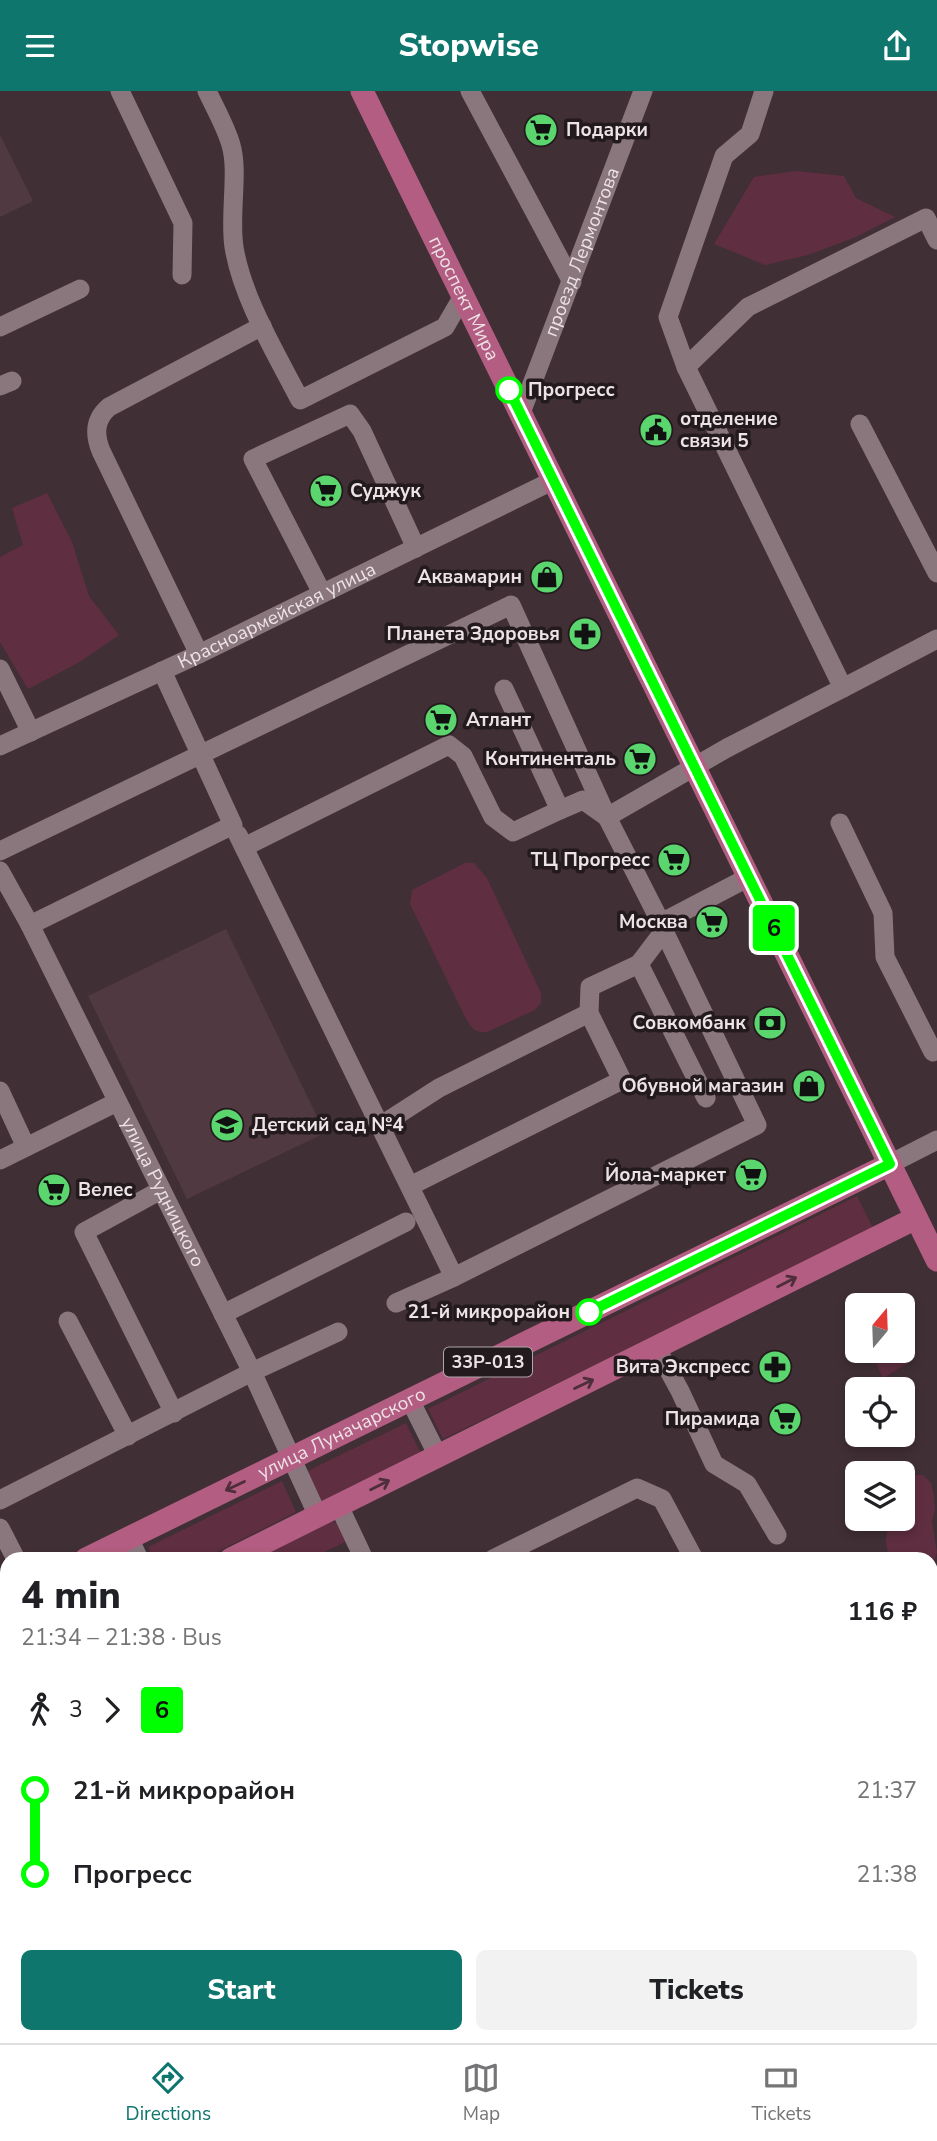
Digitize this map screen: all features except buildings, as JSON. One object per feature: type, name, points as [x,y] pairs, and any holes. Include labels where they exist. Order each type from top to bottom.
[{"type":"main road","name":"проспект Мира","points":[[362,91],[937,1260]]},
{"type":"main road","name":"улица Луначарского","points":[[100,1552],[890,1164]]},
{"type":"main road","points":[[245,1552],[916,1218]]},
{"type":"street","points":[[121,91],[183,223],[182,275]]},
{"type":"street","points":[[207,91],[231,144],[234,159],[232,215],[234,249],[239,268],[262,326],[300,400],[444,327],[463,296]]},
{"type":"street","points":[[470,91],[572,282]]},
{"type":"street","name":"проезд Лермонтова","points":[[521,413],[643,91]]},
{"type":"street","points":[[764,91],[750,134],[724,156],[668,317],[686,367],[843,688]]},
{"type":"street","points":[[686,367],[748,307],[926,218],[937,240]]},
{"type":"street","points":[[0,327],[80,289]]},
{"type":"street","points":[[199,654],[101,451],[95,437],[96,428],[99,419],[109,407],[262,326]]},
{"type":"street","points":[[322,593],[253,459],[350,414],[362,431],[416,548]]},
{"type":"street","points":[[860,424],[937,573]]},
{"type":"street","name":"Красноармейская улица","points":[[0,746],[199,654],[554,480]]},
{"type":"street","points":[[0,851],[511,605],[607,817],[757,1125],[397,1303]]},
{"type":"street","points":[[607,817],[727,748],[937,639]]},
{"type":"street","points":[[0,669],[31,732]]},
{"type":"street","points":[[162,671],[233,825],[454,1277]]},
{"type":"street","points":[[505,689],[560,810]]},
{"type":"street","points":[[244,847],[449,745],[463,756],[493,817],[513,832],[583,800],[607,817]]},
{"type":"street","points":[[840,823],[883,913],[885,957],[936,1054]]},
{"type":"street","points":[[30,925],[233,825]]},
{"type":"street","name":"улица Рудницкого","points":[[0,871],[30,925],[252,1372],[317,1516]]},
{"type":"street","points":[[410,1186],[622,1080],[589,1013],[590,988],[639,964],[662,927],[749,877]]},
{"type":"street","points":[[639,964],[706,1098]]},
{"type":"street","points":[[380,1126],[439,1088],[589,1013]]},
{"type":"street","points":[[0,1091],[26,1147]]},
{"type":"street","points":[[0,1160],[117,1102]]},
{"type":"street","name":"улица Луначарского","points":[[890,1164],[937,1140]]},
{"type":"street","points":[[160,1190],[84,1232],[174,1413]]},
{"type":"street","points":[[223,1314],[406,1222]]},
{"type":"street","points":[[68,1321],[128,1436]]},
{"type":"street","points":[[0,1500],[252,1372],[338,1332]]},
{"type":"street","points":[[656,1347],[714,1464],[747,1484],[777,1535]]},
{"type":"street","points":[[410,1400],[438,1456]]},
{"type":"street","points":[[508,1552],[637,1488],[662,1499],[690,1552]]},
{"type":"street","points":[[338,1506],[361,1552]]},
{"type":"street","points":[[0,1528],[12,1552]]},
{"type":"street","points":[[129,1538],[136,1552]]},
{"type":"shaded area","points":[[0,135],[33,201],[0,217]]},
{"type":"shaded area","points":[[796,171],[844,176],[856,198],[895,217],[856,237],[808,255],[765,265],[714,244],[754,177]]},
{"type":"shaded area","points":[[47,493],[72,542],[89,596],[119,635],[78,663],[28,689],[0,642],[0,557],[23,545],[12,508]]},
{"type":"shaded area","points":[[465,863],[474,863],[487,878],[541,993],[541,1003],[535,1010],[487,1032],[474,1029],[466,1019],[410,904],[412,890]]},
{"type":"shaded area","points":[[226,929],[325,1133],[187,1199],[88,996]]},
{"type":"shaded area","points":[[857,1196],[874,1230],[443,1439],[428,1409]]},
{"type":"shaded area","points":[[876,1363],[908,1363],[885,1377]]},
{"type":"shaded area","points":[[406,1423],[421,1454],[314,1507],[297,1476]]},
{"type":"shaded area","points":[[915,1475],[923,1475],[931,1483],[934,1496],[932,1522],[937,1552],[888,1552],[888,1531],[915,1531]]},
{"type":"shaded area","points":[[282,1481],[296,1512],[217,1552],[150,1552],[148,1547]]},
{"type":"shaded area","points":[[331,1521],[339,1524],[349,1540],[324,1552],[265,1552]]},
{"type":"bus line","name":"6","points":[[509,390],[890,1164],[589,1312]]},
{"type":"place","name":"Подарки","points":[[541,130]]},
{"type":"place","name":"Прогресс","points":[[509,390]]},
{"type":"place","name":"отделение связи 5","points":[[656,430]]},
{"type":"place","name":"Суджук","points":[[326,491]]},
{"type":"place","name":"Аквамарин","points":[[547,577]]},
{"type":"place","name":"Планета Здоровья","points":[[585,634]]},
{"type":"place","name":"Атлант","points":[[441,720]]},
{"type":"place","name":"Континенталь","points":[[640,759]]},
{"type":"place","name":"ТЦ Прогресс","points":[[674,860]]},
{"type":"place","name":"Москва","points":[[712,922]]},
{"type":"place","name":"Совкомбанк","points":[[770,1023]]},
{"type":"place","name":"Обувной магазин","points":[[809,1086]]},
{"type":"place","name":"Детский сад №4","points":[[227,1125]]},
{"type":"place","name":"Йола-маркет","points":[[751,1175]]},
{"type":"place","name":"Велес","points":[[54,1190]]},
{"type":"place","name":"21-й микрорайон","points":[[589,1312]]},
{"type":"place","name":"Вита Экспресс","points":[[775,1367]]},
{"type":"place","name":"Пирамида","points":[[785,1419]]}]
